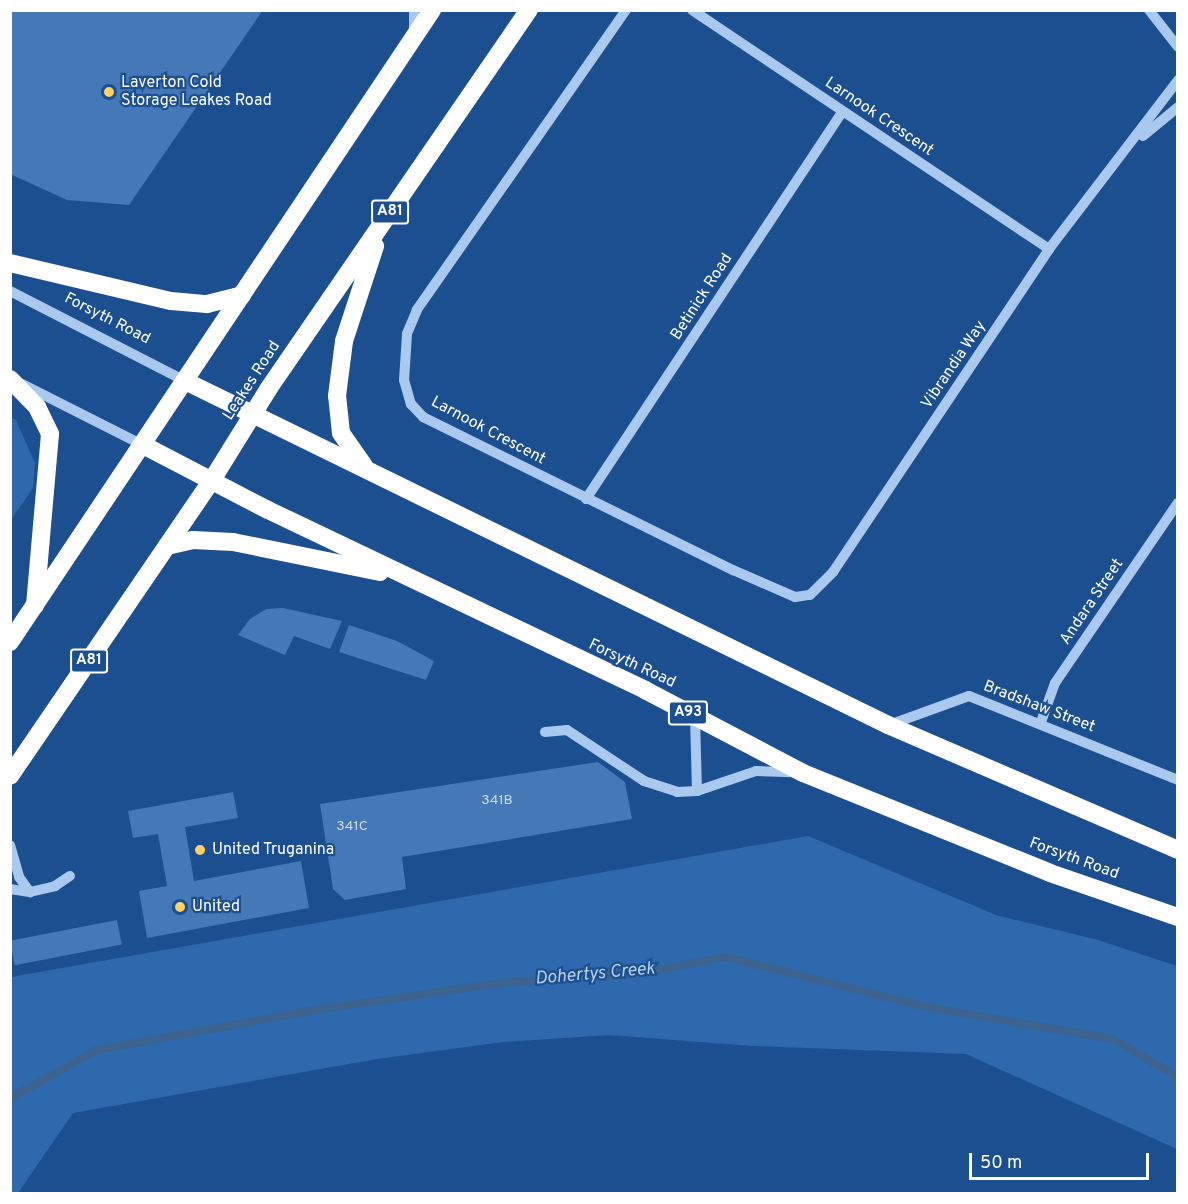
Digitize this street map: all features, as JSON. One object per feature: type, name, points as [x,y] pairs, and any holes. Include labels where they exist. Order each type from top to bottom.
[{"type":"highway","points":[[10,642],[432,10]]},
{"type":"highway","name":"Leakes Road","points":[[10,776],[212,480],[252,414],[529,10]]},
{"type":"highway","points":[[374,475],[346,446],[341,434],[337,396],[344,341],[384,222]]},
{"type":"highway","points":[[10,263],[171,301],[207,304],[242,295]]},
{"type":"highway","points":[[10,379],[37,407],[50,434],[35,606]]},
{"type":"highway","points":[[185,381],[888,725],[1178,850]]},
{"type":"highway","name":"A93","points":[[143,444],[212,480]]},
{"type":"highway","name":"Forsyth Road","points":[[212,480],[408,578],[694,716],[803,773],[1050,873],[1178,917]]},
{"type":"highway","points":[[167,546],[193,540],[233,542],[408,578]]},
{"type":"street","points":[[414,10],[414,39]]},
{"type":"street","name":"Larnook Crescent","points":[[626,10],[424,301],[407,334],[404,380],[411,404],[423,417],[772,589],[795,597],[810,595]]},
{"type":"street","name":"Larnook Crescent","points":[[692,10],[1049,249]]},
{"type":"street","points":[[1149,10],[1178,47]]},
{"type":"street","name":"Vibrandia Way","points":[[810,595],[834,572],[1049,249],[1178,80]]},
{"type":"street","name":"Vibrandia Way","points":[[1124,151],[1178,108]]},
{"type":"street","name":"Betinick Road","points":[[586,499],[843,111]]},
{"type":"street","name":"Forsyth Road","points":[[10,291],[185,381]]},
{"type":"street","points":[[10,379],[143,444]]},
{"type":"street","name":"Andara Street","points":[[1041,722],[1055,683],[1178,503]]},
{"type":"street","name":"Bradshaw Street","points":[[888,725],[969,696],[1041,722],[1178,780]]},
{"type":"street","points":[[694,716],[697,790]]},
{"type":"street","points":[[545,732],[567,730],[644,781],[677,792],[697,790],[756,771],[803,773]]},
{"type":"street","points":[[10,845],[19,877],[30,892]]},
{"type":"street","points":[[10,889],[30,892],[55,886],[69,876]]},
{"type":"shaded area","points":[[11,417],[16,420],[35,463],[33,488],[11,520]]},
{"type":"shaded area","points":[[808,836],[996,915],[1098,940],[1177,966],[1177,1149],[966,1054],[752,1046],[609,1035],[503,1042],[377,1059],[73,1113],[18,1193],[11,1193],[11,977]]},
{"type":"building","name":"Laverton Cold Storage Leakes Road","points":[[10,10],[263,10],[129,205],[67,200],[10,174]]},
{"type":"building","points":[[283,608],[342,621],[330,649],[294,636],[285,655],[238,635],[250,619],[266,609]]},
{"type":"building","points":[[349,625],[397,641],[434,661],[426,680],[339,652]]},
{"type":"building","points":[[598,762],[625,782],[632,819],[402,857],[406,889],[345,900],[333,889],[320,804]]},
{"type":"building","points":[[233,792],[238,818],[185,827],[194,881],[301,861],[309,908],[147,938],[139,891],[167,886],[158,834],[133,838],[128,811]]},
{"type":"building","points":[[117,920],[122,945],[15,965],[10,941]]},
{"type":"waterway","name":"Dohertys Creek","points":[[10,1098],[97,1050],[309,1011],[499,983],[636,974],[726,957],[926,1007],[1113,1039],[1178,1077]]},
{"type":"place","name":"Laverton Cold Storage Leakes Road","points":[[109,92]]},
{"type":"place","name":"United Truganina","points":[[200,850]]},
{"type":"place","name":"United","points":[[180,907]]}]
